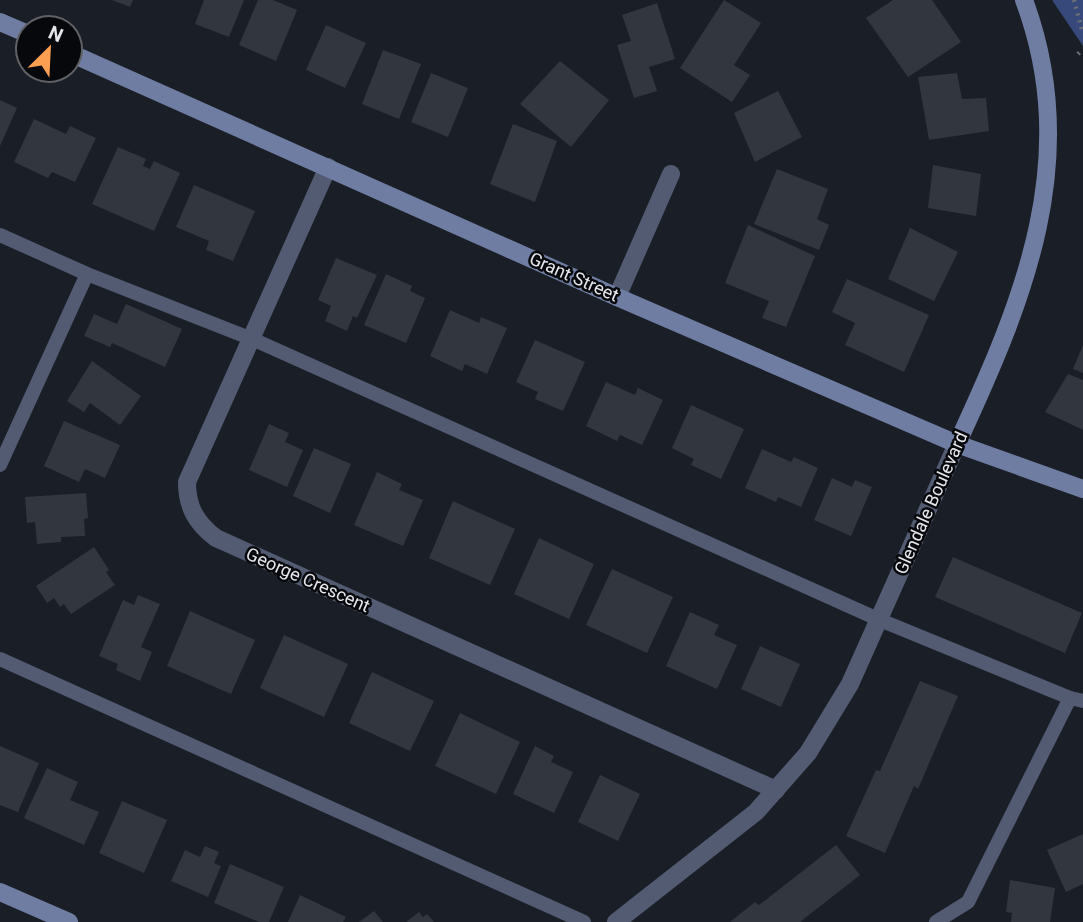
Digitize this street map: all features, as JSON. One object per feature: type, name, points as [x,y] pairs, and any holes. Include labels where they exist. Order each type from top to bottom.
[{"type":"street","name":"Glendale Boulevard","points":[[616,922],[756,812],[808,753],[836,711],[880,620],[1045,248],[1059,187],[1061,152],[1057,90],[1042,36],[1024,0]]},
{"type":"street","name":"Grant Street","points":[[84,58],[618,297],[957,444],[1083,489]]},
{"type":"street","name":"George Crescent","points":[[328,167],[187,482],[187,496],[192,513],[204,529],[216,538],[776,790]]},
{"type":"street","points":[[618,297],[671,174]]},
{"type":"street","points":[[0,892],[69,922]]},
{"type":"lane","points":[[0,235],[87,274],[252,340],[880,620],[1076,699],[968,902],[936,922]]},
{"type":"lane","points":[[0,465],[87,274]]},
{"type":"lane","points":[[0,659],[584,922]]},
{"type":"path","points":[[1074,0],[1083,34]]},
{"type":"path","points":[[1078,54],[1083,49]]},
{"type":"shaded area","points":[[1052,0],[1083,0],[1083,46]]},
{"type":"building","points":[[112,0],[133,0],[130,7]]},
{"type":"building","points":[[204,0],[244,0],[229,37],[195,24]]},
{"type":"building","points":[[258,0],[273,0],[297,10],[276,61],[239,45]]},
{"type":"building","points":[[724,0],[761,23],[734,65],[750,75],[732,102],[680,68]]},
{"type":"building","points":[[893,0],[932,0],[961,42],[908,77],[866,18]]},
{"type":"building","points":[[657,3],[675,59],[649,67],[657,91],[634,98],[617,45],[631,41],[622,15]]},
{"type":"building","points":[[326,25],[366,43],[345,88],[306,70]]},
{"type":"building","points":[[383,50],[421,64],[399,119],[362,104]]},
{"type":"building","points":[[560,61],[609,100],[571,147],[520,104]]},
{"type":"building","points":[[431,73],[468,88],[448,137],[411,122]]},
{"type":"building","points":[[957,73],[962,99],[986,98],[989,131],[929,140],[918,77]]},
{"type":"building","points":[[778,91],[802,137],[755,162],[734,113]]},
{"type":"building","points":[[0,100],[17,108],[0,146]]},
{"type":"building","points":[[34,119],[66,134],[70,126],[96,138],[75,182],[52,172],[48,178],[14,162]]},
{"type":"building","points":[[513,124],[557,141],[535,202],[490,184]]},
{"type":"building","points":[[118,147],[146,159],[143,166],[150,169],[154,161],[180,173],[154,231],[92,204]]},
{"type":"building","points":[[933,165],[981,174],[976,216],[928,208]]},
{"type":"building","points":[[777,169],[828,189],[817,219],[829,225],[819,250],[754,224]]},
{"type":"building","points":[[194,185],[255,211],[233,261],[206,250],[209,241],[176,227]]},
{"type":"building","points":[[748,225],[815,256],[786,327],[762,318],[769,301],[725,283]]},
{"type":"building","points":[[910,228],[958,252],[934,301],[888,279]]},
{"type":"building","points":[[336,258],[377,275],[357,318],[353,316],[347,331],[325,321],[331,306],[318,300]]},
{"type":"building","points":[[386,274],[412,286],[410,291],[425,298],[406,343],[364,325]]},
{"type":"building","points":[[847,279],[929,315],[904,372],[845,345],[855,323],[832,312]]},
{"type":"building","points":[[126,304],[182,329],[165,367],[112,343],[110,347],[84,336],[94,314],[117,324]]},
{"type":"building","points":[[450,310],[479,323],[481,317],[507,328],[487,374],[465,364],[462,371],[430,356]]},
{"type":"building","points":[[535,340],[585,362],[563,411],[535,399],[538,392],[516,382]]},
{"type":"building","points":[[1083,345],[1083,373],[1073,369]]},
{"type":"building","points":[[92,361],[141,396],[120,425],[90,403],[84,412],[67,401]]},
{"type":"building","points":[[1068,374],[1083,380],[1083,430],[1045,412]]},
{"type":"building","points":[[606,382],[635,395],[638,388],[663,400],[642,445],[620,435],[617,441],[586,426]]},
{"type":"building","points":[[691,405],[744,429],[721,479],[691,465],[694,459],[672,448]]},
{"type":"building","points":[[64,421],[120,445],[105,478],[85,469],[79,482],[44,466]]},
{"type":"building","points":[[269,424],[289,433],[285,442],[303,450],[287,487],[249,470]]},
{"type":"building","points":[[314,448],[351,464],[330,513],[293,496]]},
{"type":"building","points":[[762,449],[791,462],[794,457],[818,468],[801,507],[778,497],[776,502],[745,488]]},
{"type":"building","points":[[377,472],[402,484],[399,490],[423,500],[403,546],[354,525]]},
{"type":"building","points":[[832,478],[852,487],[855,480],[872,487],[851,536],[814,520]]},
{"type":"building","points":[[86,493],[88,518],[84,519],[85,536],[61,537],[61,542],[37,544],[35,522],[27,523],[25,497]]},
{"type":"building","points":[[453,501],[515,529],[490,585],[429,558]]},
{"type":"building","points":[[539,538],[594,564],[569,619],[514,594]]},
{"type":"building","points":[[94,547],[115,585],[71,614],[64,604],[60,607],[54,598],[47,603],[36,586]]},
{"type":"building","points":[[953,557],[1082,613],[1065,653],[935,597]]},
{"type":"building","points":[[612,569],[673,597],[647,653],[586,625]]},
{"type":"building","points":[[138,595],[160,604],[141,647],[152,652],[140,681],[116,670],[118,664],[99,656],[123,600],[134,605]]},
{"type":"building","points":[[190,611],[255,640],[231,694],[167,666]]},
{"type":"building","points":[[690,612],[719,625],[714,635],[737,645],[717,689],[666,666]]},
{"type":"building","points":[[284,635],[348,664],[324,717],[260,688]]},
{"type":"building","points":[[760,646],[800,664],[781,707],[741,689]]},
{"type":"building","points":[[372,672],[434,701],[410,751],[349,723]]},
{"type":"building","points":[[920,681],[958,696],[918,789],[914,786],[885,853],[846,836],[876,770],[880,771]]},
{"type":"building","points":[[460,713],[520,742],[496,794],[435,766]]},
{"type":"building","points":[[0,746],[39,763],[18,812],[0,805]]},
{"type":"building","points":[[535,746],[554,756],[551,762],[573,772],[554,813],[513,794]]},
{"type":"building","points":[[47,768],[78,782],[70,800],[99,812],[84,845],[24,818]]},
{"type":"building","points":[[600,775],[640,794],[618,841],[578,822]]},
{"type":"building","points":[[122,801],[167,820],[144,873],[99,853]]},
{"type":"building","points":[[1083,834],[1083,884],[1066,892],[1047,850]]},
{"type":"building","points":[[836,845],[860,875],[800,922],[730,922],[755,902],[759,905]]},
{"type":"building","points":[[205,846],[219,852],[214,863],[221,866],[208,897],[171,881],[185,850],[200,857]]},
{"type":"building","points":[[230,864],[284,887],[269,922],[259,922],[214,903]]},
{"type":"building","points":[[1010,880],[1055,888],[1050,922],[1011,922],[1012,913],[1006,912]]},
{"type":"building","points":[[300,895],[346,917],[343,922],[288,922]]},
{"type":"building","points":[[374,911],[383,922],[359,922]]},
{"type":"building","points":[[419,912],[423,917],[427,914],[434,922],[406,922]]}]
